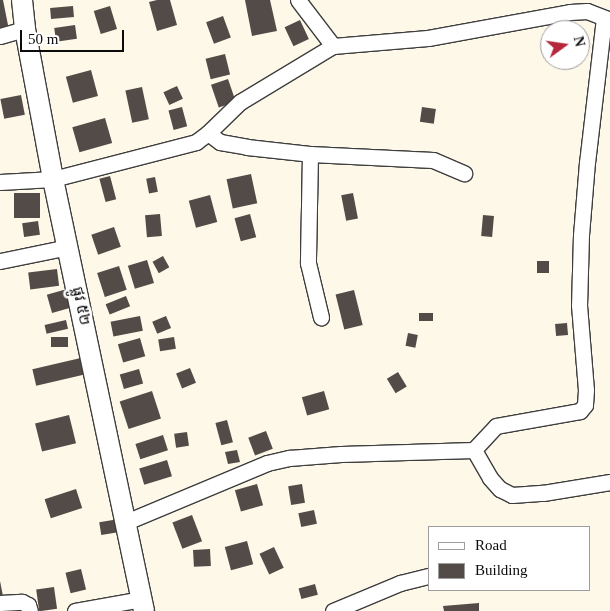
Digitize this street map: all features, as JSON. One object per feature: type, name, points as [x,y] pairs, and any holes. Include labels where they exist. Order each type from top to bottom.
[{"type":"street","name":"ផ្លូវ ៥២","points":[[22,0],[25,29],[53,179],[143,605]]},
{"type":"street","points":[[298,0],[333,46]]},
{"type":"street","points":[[0,182],[53,179],[196,142],[240,102],[333,46],[428,38],[570,12],[587,11],[607,19],[587,162],[581,235],[579,305],[586,390],[585,405],[580,411],[496,426],[474,450],[341,454],[289,458],[267,463],[126,522]]},
{"type":"street","points":[[0,36],[25,29]]},
{"type":"street","points":[[208,133],[220,142],[310,154],[432,160],[464,173]]},
{"type":"street","points":[[310,154],[308,263],[321,317]]},
{"type":"street","points":[[0,261],[68,248]]},
{"type":"street","points":[[474,450],[490,478],[500,489],[512,495],[544,493],[610,482]]},
{"type":"street","points":[[333,611],[400,583],[428,576]]},
{"type":"street","points":[[0,603],[22,602],[28,605],[30,611]]},
{"type":"street","points":[[75,611],[143,605]]},
{"type":"building","points":[[0,0],[3,0],[9,30],[0,32]]},
{"type":"building","points":[[170,0],[177,25],[157,31],[149,2]]},
{"type":"building","points":[[245,0],[270,0],[277,31],[252,36]]},
{"type":"building","points":[[73,6],[74,17],[51,19],[50,8]]},
{"type":"building","points":[[110,6],[117,29],[101,34],[94,11]]},
{"type":"building","points":[[223,16],[231,38],[214,44],[206,22]]},
{"type":"building","points":[[300,20],[309,39],[293,46],[285,27]]},
{"type":"building","points":[[75,25],[77,39],[56,42],[54,28]]},
{"type":"building","points":[[225,54],[230,74],[211,79],[206,59]]},
{"type":"building","points":[[91,70],[98,96],[73,103],[66,77]]},
{"type":"building","points":[[228,79],[236,102],[219,108],[211,85]]},
{"type":"building","points":[[177,86],[183,99],[169,105],[163,92]]},
{"type":"building","points":[[142,87],[149,119],[132,123],[125,91]]},
{"type":"building","points":[[21,95],[25,115],[4,119],[0,99]]},
{"type":"building","points":[[182,107],[187,126],[174,130],[168,111]]},
{"type":"building","points":[[422,107],[436,109],[434,124],[420,122]]},
{"type":"building","points":[[105,118],[112,143],[79,152],[72,127]]},
{"type":"building","points":[[251,174],[257,203],[233,209],[227,179]]},
{"type":"building","points":[[110,176],[116,199],[106,202],[99,179]]},
{"type":"building","points":[[155,177],[158,192],[149,193],[146,179]]},
{"type":"building","points":[[14,193],[40,193],[40,218],[14,218]]},
{"type":"building","points":[[353,193],[358,219],[346,221],[341,195]]},
{"type":"building","points":[[210,195],[217,222],[196,228],[189,201]]},
{"type":"building","points":[[160,214],[162,236],[147,237],[145,215]]},
{"type":"building","points":[[250,214],[256,237],[241,241],[235,218]]},
{"type":"building","points":[[483,215],[494,216],[492,237],[481,236]]},
{"type":"building","points":[[38,221],[40,235],[24,237],[22,223]]},
{"type":"building","points":[[114,227],[121,247],[98,255],[91,235]]},
{"type":"building","points":[[163,256],[169,267],[159,273],[153,262]]},
{"type":"building","points":[[147,260],[154,283],[135,289],[128,266]]},
{"type":"building","points":[[537,261],[549,261],[549,273],[537,273]]},
{"type":"building","points":[[119,266],[127,290],[105,297],[97,273]]},
{"type":"building","points":[[57,269],[59,286],[30,289],[28,273]]},
{"type":"building","points":[[67,289],[72,307],[52,313],[47,295]]},
{"type":"building","points":[[354,290],[363,325],[344,330],[336,295]]},
{"type":"building","points":[[126,296],[130,306],[110,314],[106,304]]},
{"type":"building","points":[[419,313],[433,313],[433,321],[419,321]]},
{"type":"building","points":[[140,316],[143,331],[113,336],[111,322]]},
{"type":"building","points":[[166,316],[171,328],[157,334],[152,322]]},
{"type":"building","points":[[66,320],[68,329],[47,334],[45,325]]},
{"type":"building","points":[[567,323],[568,335],[556,336],[555,324]]},
{"type":"building","points":[[408,333],[418,335],[415,348],[406,346]]},
{"type":"building","points":[[51,337],[68,337],[68,347],[51,347]]},
{"type":"building","points":[[174,337],[176,349],[160,351],[158,340]]},
{"type":"building","points":[[140,338],[145,356],[123,363],[118,344]]},
{"type":"building","points":[[85,357],[89,374],[36,386],[32,369]]},
{"type":"building","points":[[190,368],[196,383],[182,388],[176,374]]},
{"type":"building","points":[[139,369],[143,383],[124,389],[120,375]]},
{"type":"building","points":[[398,372],[407,387],[396,393],[387,379]]},
{"type":"building","points":[[152,391],[161,419],[129,429],[120,402]]},
{"type":"building","points":[[324,391],[329,409],[307,416],[302,397]]},
{"type":"building","points":[[69,415],[76,443],[42,452],[35,423]]},
{"type":"building","points":[[227,420],[233,442],[221,445],[215,423]]},
{"type":"building","points":[[266,431],[273,449],[255,456],[248,438]]},
{"type":"building","points":[[187,432],[189,446],[176,448],[174,434]]},
{"type":"building","points":[[163,435],[168,450],[140,459],[135,444]]},
{"type":"building","points":[[237,450],[240,462],[228,464],[225,452]]},
{"type":"building","points":[[167,460],[172,476],[144,485],[139,468]]},
{"type":"building","points":[[257,484],[263,505],[241,511],[235,490]]},
{"type":"building","points":[[302,484],[305,503],[291,505],[288,486]]},
{"type":"building","points":[[76,489],[82,508],[51,518],[45,499]]},
{"type":"building","points":[[314,510],[317,524],[301,527],[298,513]]},
{"type":"building","points":[[192,515],[202,541],[182,549],[172,523]]},
{"type":"building","points":[[119,519],[121,532],[101,535],[99,522]]},
{"type":"building","points":[[247,541],[253,564],[231,570],[225,547]]},
{"type":"building","points":[[274,547],[284,568],[269,575],[259,554]]},
{"type":"building","points":[[210,549],[211,566],[194,567],[193,550]]},
{"type":"building","points":[[81,569],[86,589],[71,593],[65,573]]},
{"type":"building","points":[[0,581],[3,596],[0,597]]},
{"type":"building","points":[[315,584],[318,595],[301,599],[299,588]]},
{"type":"building","points":[[54,587],[57,609],[39,611],[36,590]]},
{"type":"building","points":[[479,603],[479,611],[444,611],[443,606]]}]
